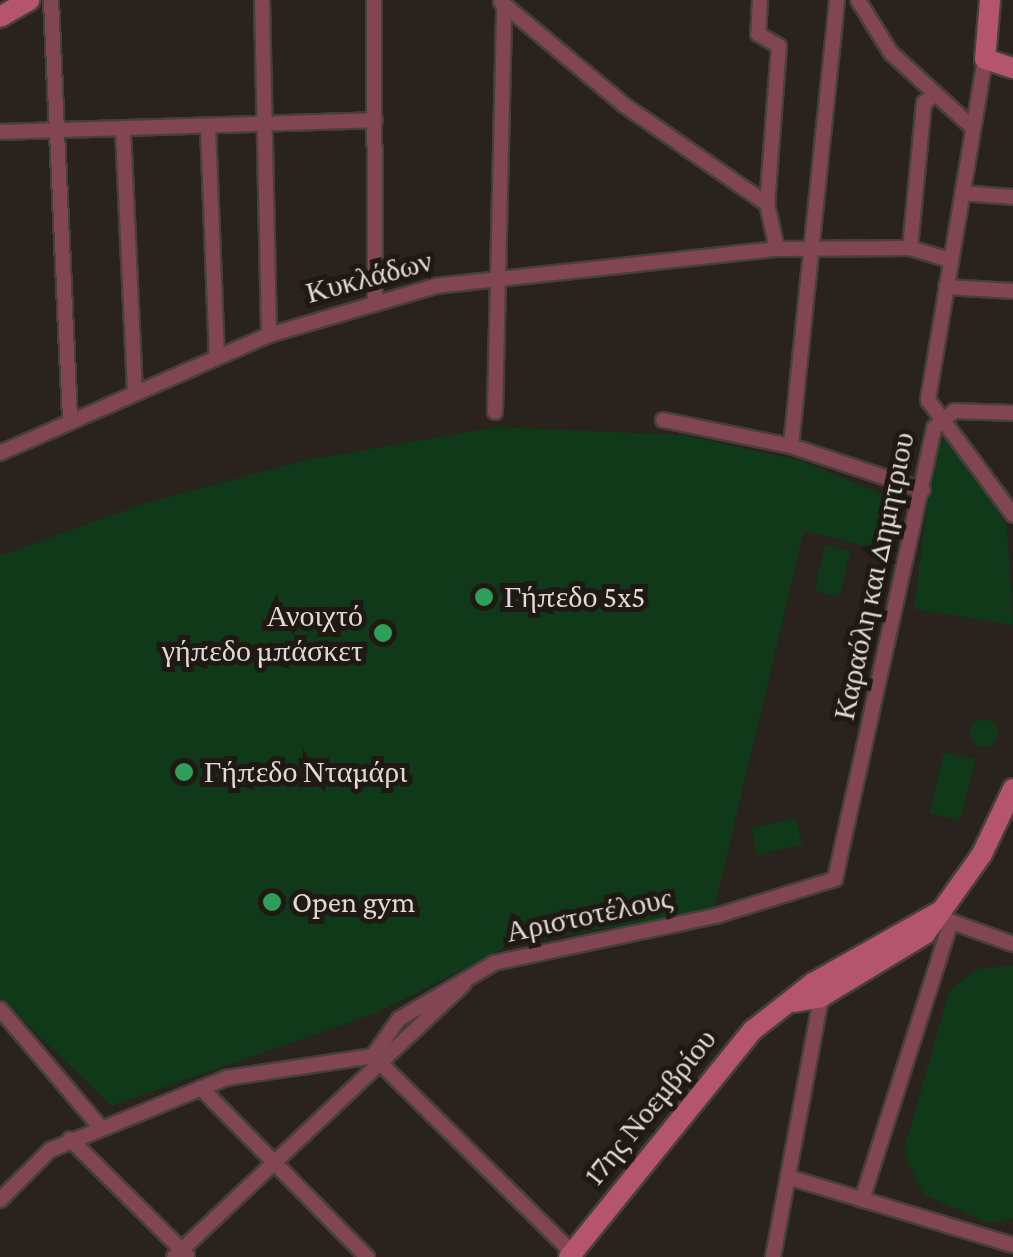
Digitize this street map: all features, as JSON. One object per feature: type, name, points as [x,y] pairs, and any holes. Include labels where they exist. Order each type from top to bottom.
[{"type":"street","points":[[0,17],[30,0]]},
{"type":"street","points":[[51,0],[70,416]]},
{"type":"street","points":[[262,0],[270,335]]},
{"type":"street","points":[[374,0],[375,298]]},
{"type":"street","points":[[760,0],[758,34],[779,46],[767,204],[777,249]]},
{"type":"street","points":[[791,446],[815,248],[837,0]]},
{"type":"street","points":[[858,0],[890,53],[973,128]]},
{"type":"street","name":"Καραόλη και Δημητριου","points":[[835,878],[934,428],[946,417],[928,400],[993,1]]},
{"type":"street","points":[[501,2],[624,105],[767,204]]},
{"type":"street","points":[[495,412],[501,2]]},
{"type":"street","points":[[985,58],[1013,68]]},
{"type":"street","points":[[910,248],[924,103],[934,95]]},
{"type":"street","points":[[0,132],[375,120]]},
{"type":"street","points":[[208,126],[217,356]]},
{"type":"street","points":[[124,129],[135,389]]},
{"type":"street","points":[[962,193],[1013,197]]},
{"type":"street","name":"Κυκλάδων","points":[[0,453],[70,416],[135,389],[375,298],[495,277],[777,249],[910,248],[950,260]]},
{"type":"street","points":[[946,288],[1013,292]]},
{"type":"street","points":[[946,417],[1013,413]]},
{"type":"street","points":[[946,417],[1013,516]]},
{"type":"street","points":[[663,420],[791,446],[922,490]]},
{"type":"street","name":"17ης Νοεμβρίου","points":[[787,1003],[821,997],[926,934],[945,918],[1013,789]]},
{"type":"street","name":"Αριστοτέλους","points":[[378,1061],[399,1019],[475,972],[835,878]]},
{"type":"street","points":[[862,1200],[945,918],[1013,944]]},
{"type":"street","name":"17ης Νοεμβρίου","points":[[572,1256],[697,1091],[787,1003],[945,918]]},
{"type":"street","points":[[70,1139],[182,1255],[378,1061],[475,972]]},
{"type":"street","points":[[773,1257],[821,997]]},
{"type":"street","points":[[0,1009],[101,1128]]},
{"type":"street","points":[[0,1200],[70,1139],[201,1088],[378,1061]]},
{"type":"street","points":[[378,1061],[572,1256]]},
{"type":"street","points":[[201,1088],[367,1257]]},
{"type":"street","points":[[788,1178],[1013,1245]]},
{"type":"green space","points":[[497,427],[684,435],[802,461],[904,503],[893,553],[804,531],[714,910],[511,945],[376,1013],[111,1106],[0,998],[0,556],[142,504],[307,460]]},
{"type":"green space","points":[[950,435],[1007,526],[1013,625],[914,609],[934,446]]},
{"type":"green space","points":[[825,545],[850,551],[840,597],[814,591]]},
{"type":"green space","points":[[984,719],[994,723],[998,733],[994,743],[984,747],[974,743],[970,733],[974,723]]},
{"type":"green space","points":[[944,752],[975,759],[961,821],[930,813]]},
{"type":"green space","points":[[796,818],[802,844],[757,855],[751,828]]},
{"type":"green space","points":[[1013,965],[1013,1219],[988,1223],[923,1194],[903,1153],[949,991],[977,969]]},
{"type":"place","name":"Γήπεδο 5x5","points":[[484,597]]},
{"type":"place","name":"Ανοιχτό γήπεδο μπάσκετ","points":[[383,633]]},
{"type":"place","name":"Γήπεδο Νταμάρι","points":[[184,772]]},
{"type":"place","name":"Open gym","points":[[272,902]]}]
